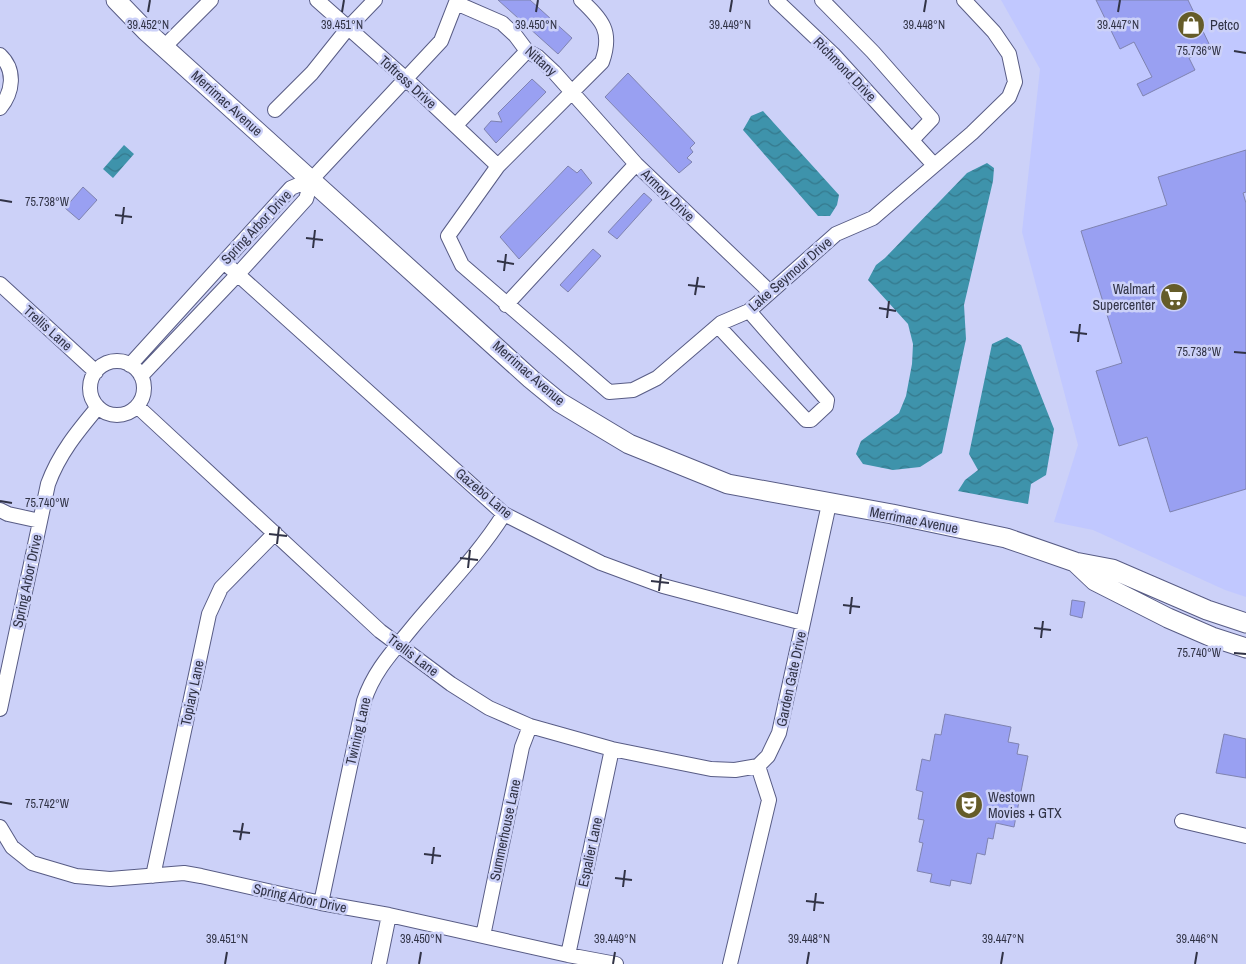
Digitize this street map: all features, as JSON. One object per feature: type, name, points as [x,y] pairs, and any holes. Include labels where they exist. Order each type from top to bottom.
[{"type":"street","name":"Merrimac Avenue","points":[[116,0],[164,47],[532,379],[559,402],[629,444],[728,484],[892,514],[1006,538],[1075,562],[1112,569],[1207,610],[1246,623]]},
{"type":"street","points":[[164,47],[211,0]]},
{"type":"street","name":"Toftress Drive","points":[[317,0],[406,79],[498,166]]},
{"type":"street","points":[[275,110],[312,73],[348,28],[375,0]]},
{"type":"street","name":"Lake Seymour Drive","points":[[581,0],[598,16],[607,38],[602,62],[498,166],[448,236],[462,266],[609,392],[634,390],[657,378],[722,323],[748,311],[836,234],[873,218],[972,133],[1009,97],[1015,82],[1009,54],[994,32],[964,0]]},
{"type":"street","name":"Richmond Drive","points":[[776,0],[833,54],[934,165]]},
{"type":"street","points":[[822,0],[873,52],[932,119],[912,140]]},
{"type":"street","points":[[312,180],[441,41],[457,2]]},
{"type":"street","name":"Nittany","points":[[457,2],[502,23],[515,35],[527,51],[538,57],[572,91]]},
{"type":"street","points":[[456,125],[527,51]]},
{"type":"street","points":[[0,55],[10,69],[12,78],[10,92],[0,108]]},
{"type":"street","name":"Armory Drive","points":[[572,91],[636,164],[770,292]]},
{"type":"street","points":[[506,304],[636,164]]},
{"type":"street","name":"Spring Arbor Drive","points":[[130,364],[291,188],[312,180]]},
{"type":"street","name":"Spring Arbor Drive","points":[[141,376],[306,199],[312,180]]},
{"type":"street","name":"Gazebo Lane","points":[[224,262],[504,514],[601,564],[663,586],[803,623]]},
{"type":"street","name":"Trellis Lane","points":[[0,284],[96,372]]},
{"type":"street","points":[[718,326],[806,420],[811,420],[826,406],[827,400],[748,311]]},
{"type":"street","points":[[115,362],[130,364],[141,376],[144,392],[142,400],[130,412],[122,415],[105,412],[98,407],[91,394],[92,379],[102,367],[115,362]]},
{"type":"street","name":"Trellis Lane","points":[[137,406],[380,631],[451,684],[489,708],[530,726],[612,749],[711,769],[735,770],[758,766]]},
{"type":"street","name":"Spring Arbor Drive","points":[[0,709],[48,484],[54,466],[72,437],[98,407]]},
{"type":"street","name":"Garden Gate Drive","points":[[758,766],[768,756],[779,733],[829,504]]},
{"type":"street","points":[[0,510],[8,514],[40,522]]},
{"type":"street","name":"Twining Lane","points":[[321,903],[364,701],[370,683],[398,644],[490,536],[504,514]]},
{"type":"street","name":"Topiary Lane","points":[[153,876],[209,614],[221,588],[275,533]]},
{"type":"street","name":"Merrimac Avenue","points":[[1075,562],[1096,581],[1168,618],[1212,637],[1246,648]]},
{"type":"street","name":"Summerhouse Lane","points":[[483,936],[522,748],[530,726]]},
{"type":"street","name":"Espalier Lane","points":[[568,955],[612,749]]},
{"type":"street","points":[[730,964],[769,800],[758,766]]},
{"type":"street","points":[[1182,821],[1246,836]]},
{"type":"street","name":"Spring Arbor Drive","points":[[2,835],[12,848],[32,863],[76,876],[110,879],[184,873],[616,964]]},
{"type":"street","points":[[379,964],[389,915]]},
{"type":"shaded area","points":[[1001,0],[1246,0],[1246,597],[1225,590],[1093,530],[1054,522],[1078,445],[1022,232],[1040,69]]},
{"type":"water","points":[[763,111],[839,195],[837,205],[830,216],[818,216],[743,130],[751,116]]},
{"type":"water","points":[[124,145],[134,154],[113,178],[103,169]]},
{"type":"water","points":[[987,163],[994,168],[993,181],[964,305],[966,339],[942,453],[920,467],[893,470],[863,464],[856,454],[861,441],[899,413],[906,396],[912,364],[913,344],[908,324],[868,280],[876,265],[967,173]]},
{"type":"water","points":[[1007,337],[1021,345],[1054,429],[1046,475],[1031,484],[1028,504],[958,491],[965,480],[978,470],[969,454],[992,344]]},
{"type":"building","points":[[498,0],[530,0],[572,38],[558,54]]},
{"type":"building","points":[[1096,0],[1188,0],[1211,48],[1189,58],[1195,70],[1143,96],[1137,84],[1152,77],[1134,42],[1120,49]]},
{"type":"building","points":[[628,73],[695,143],[690,148],[693,152],[687,158],[692,162],[679,173],[605,97]]},
{"type":"building","points":[[532,79],[546,92],[496,143],[484,129],[491,121],[502,122],[498,113]]},
{"type":"building","name":"Walmart Supercenter","points":[[1246,150],[1246,192],[1243,193],[1246,203],[1246,489],[1170,512],[1147,437],[1119,446],[1096,371],[1122,363],[1081,231],[1167,205],[1158,177]]},
{"type":"building","points":[[568,166],[577,173],[581,169],[592,183],[519,259],[500,237]]},
{"type":"building","points":[[83,187],[97,200],[79,220],[65,208]]},
{"type":"building","points":[[644,193],[652,200],[617,239],[608,232]]},
{"type":"building","points":[[593,249],[601,256],[568,292],[560,285]]},
{"type":"building","points":[[1072,600],[1085,602],[1082,618],[1070,615]]},
{"type":"building","name":"Westown Movies + GTX","points":[[945,714],[1011,727],[1008,742],[1019,744],[1017,754],[1028,756],[1014,827],[996,823],[993,839],[988,838],[985,855],[977,853],[971,884],[951,880],[950,886],[930,882],[932,874],[917,871],[923,843],[919,842],[924,820],[918,819],[923,792],[916,790],[922,759],[930,761],[935,734],[941,735]]},
{"type":"building","points":[[1224,734],[1246,739],[1246,778],[1216,773]]},
{"type":"place","name":"Petco","points":[[1191,25]]},
{"type":"place","name":"Walmart Supercenter","points":[[1174,297]]},
{"type":"place","name":"Westown Movies + GTX","points":[[969,805]]}]
